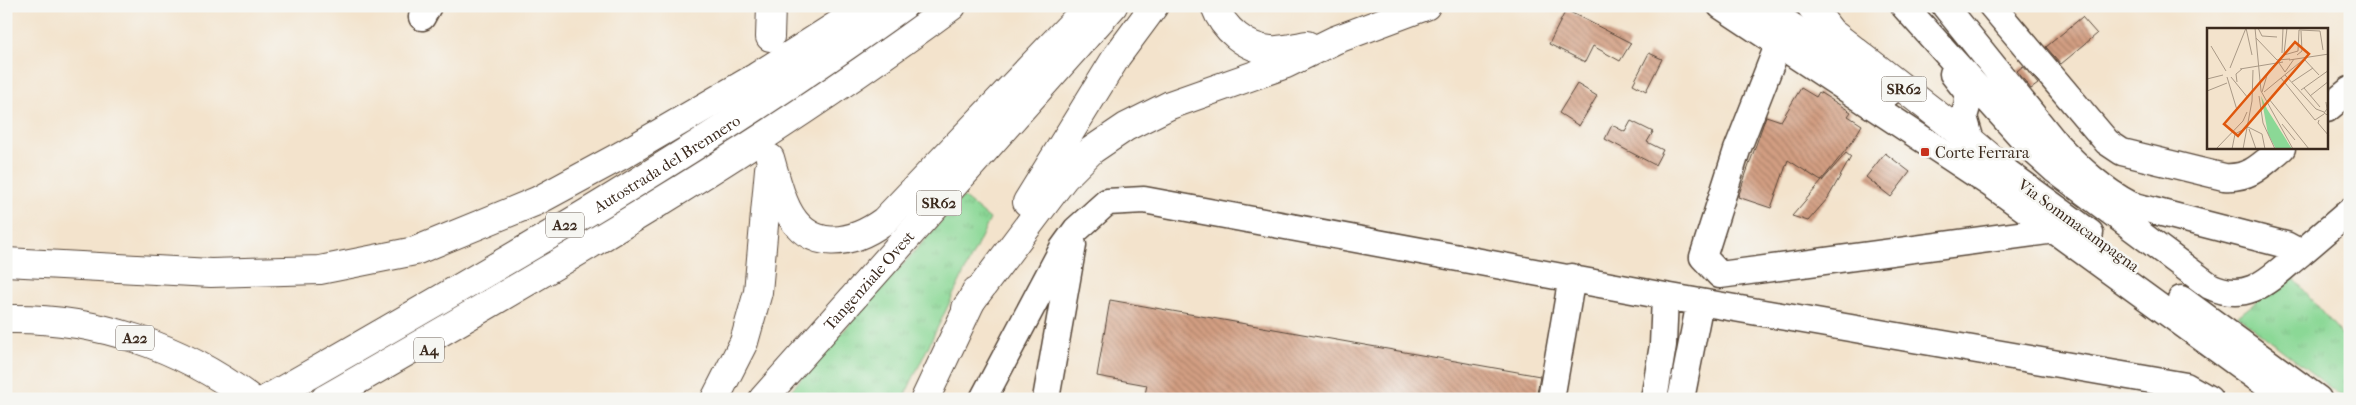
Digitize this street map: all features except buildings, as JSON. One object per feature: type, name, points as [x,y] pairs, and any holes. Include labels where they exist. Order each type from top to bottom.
[{"type":"highway","points":[[770,37],[771,6]]},
{"type":"highway","points":[[6,262],[210,273],[320,270],[416,251],[537,201],[571,183],[756,77],[867,6]]},
{"type":"highway","name":"Autostrada del Brennero","points":[[262,398],[408,319],[672,161],[856,41],[903,6]]},
{"type":"highway","name":"Autostrada del Brennero","points":[[325,399],[589,246],[719,166],[837,89],[952,6]]},
{"type":"highway","name":"SR62","points":[[715,399],[744,342],[758,292],[770,158],[780,193],[788,211],[806,231],[825,240],[835,242],[858,238],[884,221],[1089,6]]},
{"type":"highway","name":"Tangenziale Ovest","points":[[764,399],[1113,6]]},
{"type":"highway","points":[[925,399],[966,308],[1065,138],[1117,56],[1154,6]]},
{"type":"highway","points":[[1215,6],[1217,14],[1236,36],[1260,48],[1272,50],[1335,40]]},
{"type":"highway","points":[[966,308],[1064,178],[1092,150],[1126,126],[1170,105],[1286,64],[1335,40],[1426,6]]},
{"type":"highway","name":"SR62","points":[[1811,6],[1831,32],[1971,141],[2002,168]]},
{"type":"highway","points":[[6,272],[58,266]]},
{"type":"highway","name":"A4","points":[[364,399],[494,301]]},
{"type":"highway","name":"A22","points":[[6,319],[61,320],[152,344],[262,398]]},
{"type":"street","name":"Via Sommacampagna","points":[[1720,6],[1780,43],[1992,184],[2286,399]]},
{"type":"street","name":"Via Sommacampagna","points":[[1762,6],[2002,168],[2318,399]]},
{"type":"street","points":[[1893,6],[1966,88],[1969,98],[1965,126],[1971,141]]},
{"type":"street","points":[[1904,6],[2035,152],[2055,170],[2210,286],[2230,293],[2248,291],[2264,283],[2350,211]]},
{"type":"street","points":[[1946,6],[2056,144],[2075,164],[2114,196],[2131,205],[2286,245],[2301,252]]},
{"type":"street","points":[[1946,6],[1960,13],[1971,14],[1982,12],[1990,6],[2097,133],[2122,152],[2234,178],[2247,175],[2281,149]]},
{"type":"street","name":"Via Sommacampagna","points":[[1780,43],[1737,150],[1703,257],[1720,275],[2055,230]]},
{"type":"street","points":[[2328,108],[2350,90]]},
{"type":"street","points":[[983,399],[1063,248],[1076,230],[1107,202],[1144,200],[1572,277],[1665,296],[2186,386],[2210,399]]},
{"type":"street","points":[[1046,399],[1076,230]]},
{"type":"street","points":[[1551,399],[1572,277]]},
{"type":"street","points":[[1654,399],[1663,345],[1665,296]]},
{"type":"street","points":[[1681,399],[1700,302]]},
{"type":"green space","points":[[963,197],[990,219],[903,399],[783,399]]},
{"type":"green space","points":[[2291,275],[2350,344],[2350,399],[2345,399],[2238,316]]},
{"type":"place","name":"Corte Ferrara","points":[[1925,152]]}]
